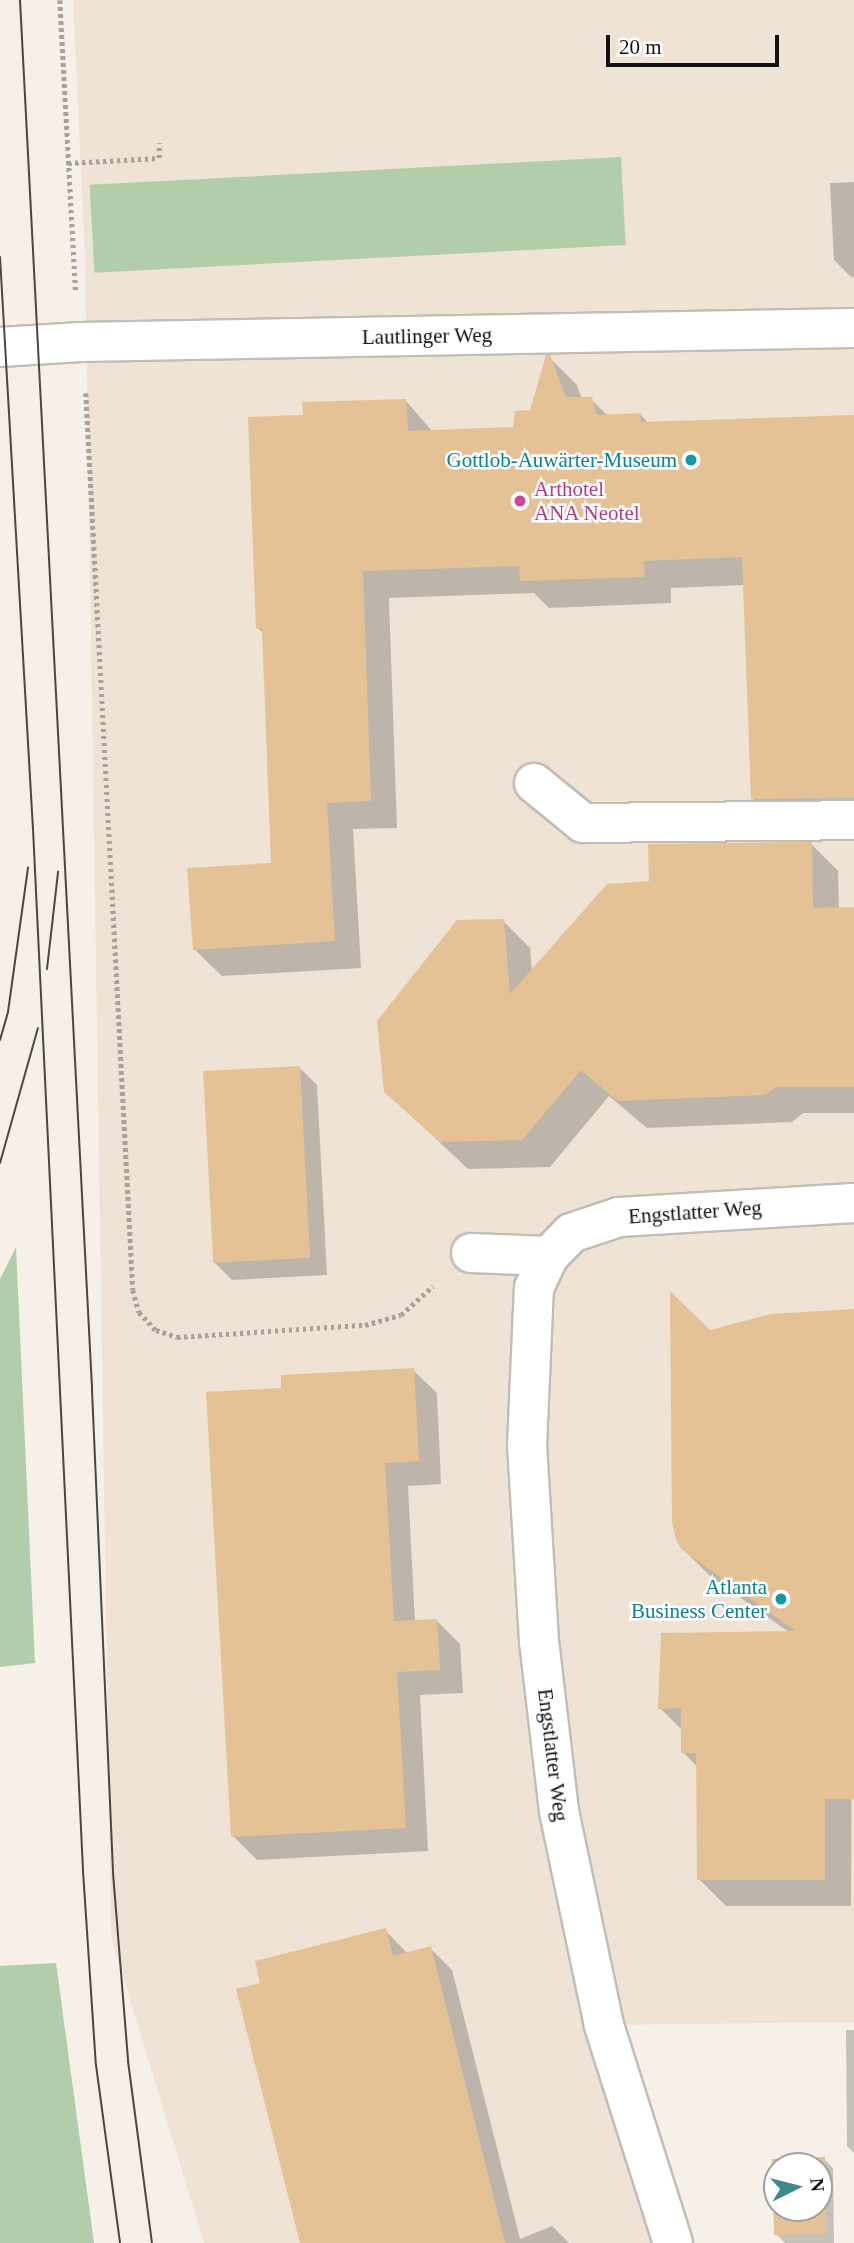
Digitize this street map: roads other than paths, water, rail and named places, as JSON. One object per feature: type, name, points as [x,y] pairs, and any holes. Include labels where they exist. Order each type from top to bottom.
[{"type":"street","name":"Lautlinger Weg","points":[[0,347],[81,342],[854,328]]},
{"type":"street","points":[[534,783],[583,823],[854,820]]},
{"type":"street","name":"Engstlatter Weg","points":[[673,2243],[604,2025],[559,1811],[539,1641],[527,1446],[534,1288],[549,1256],[571,1233],[619,1217],[854,1203]]},
{"type":"street","points":[[471,1253],[549,1256]]},
{"type":"tram line","points":[[20,0],[92,1390],[113,1873],[128,2061],[152,2243]]},
{"type":"tram line","points":[[0,257],[33,829],[83,1871],[96,2065],[120,2243]]},
{"type":"tram line","points":[[0,1040],[8,1012],[28,867]]},
{"type":"tram line","points":[[47,969],[58,872]]},
{"type":"tram line","points":[[0,1163],[38,1028]]},
{"type":"place","name":"Gottlob-Auwärter-Museum","points":[[691,460]]},
{"type":"place","name":"Arthotel ANA Neotel","points":[[520,501]]},
{"type":"place","name":"Atlanta Business Center","points":[[781,1599]]}]
